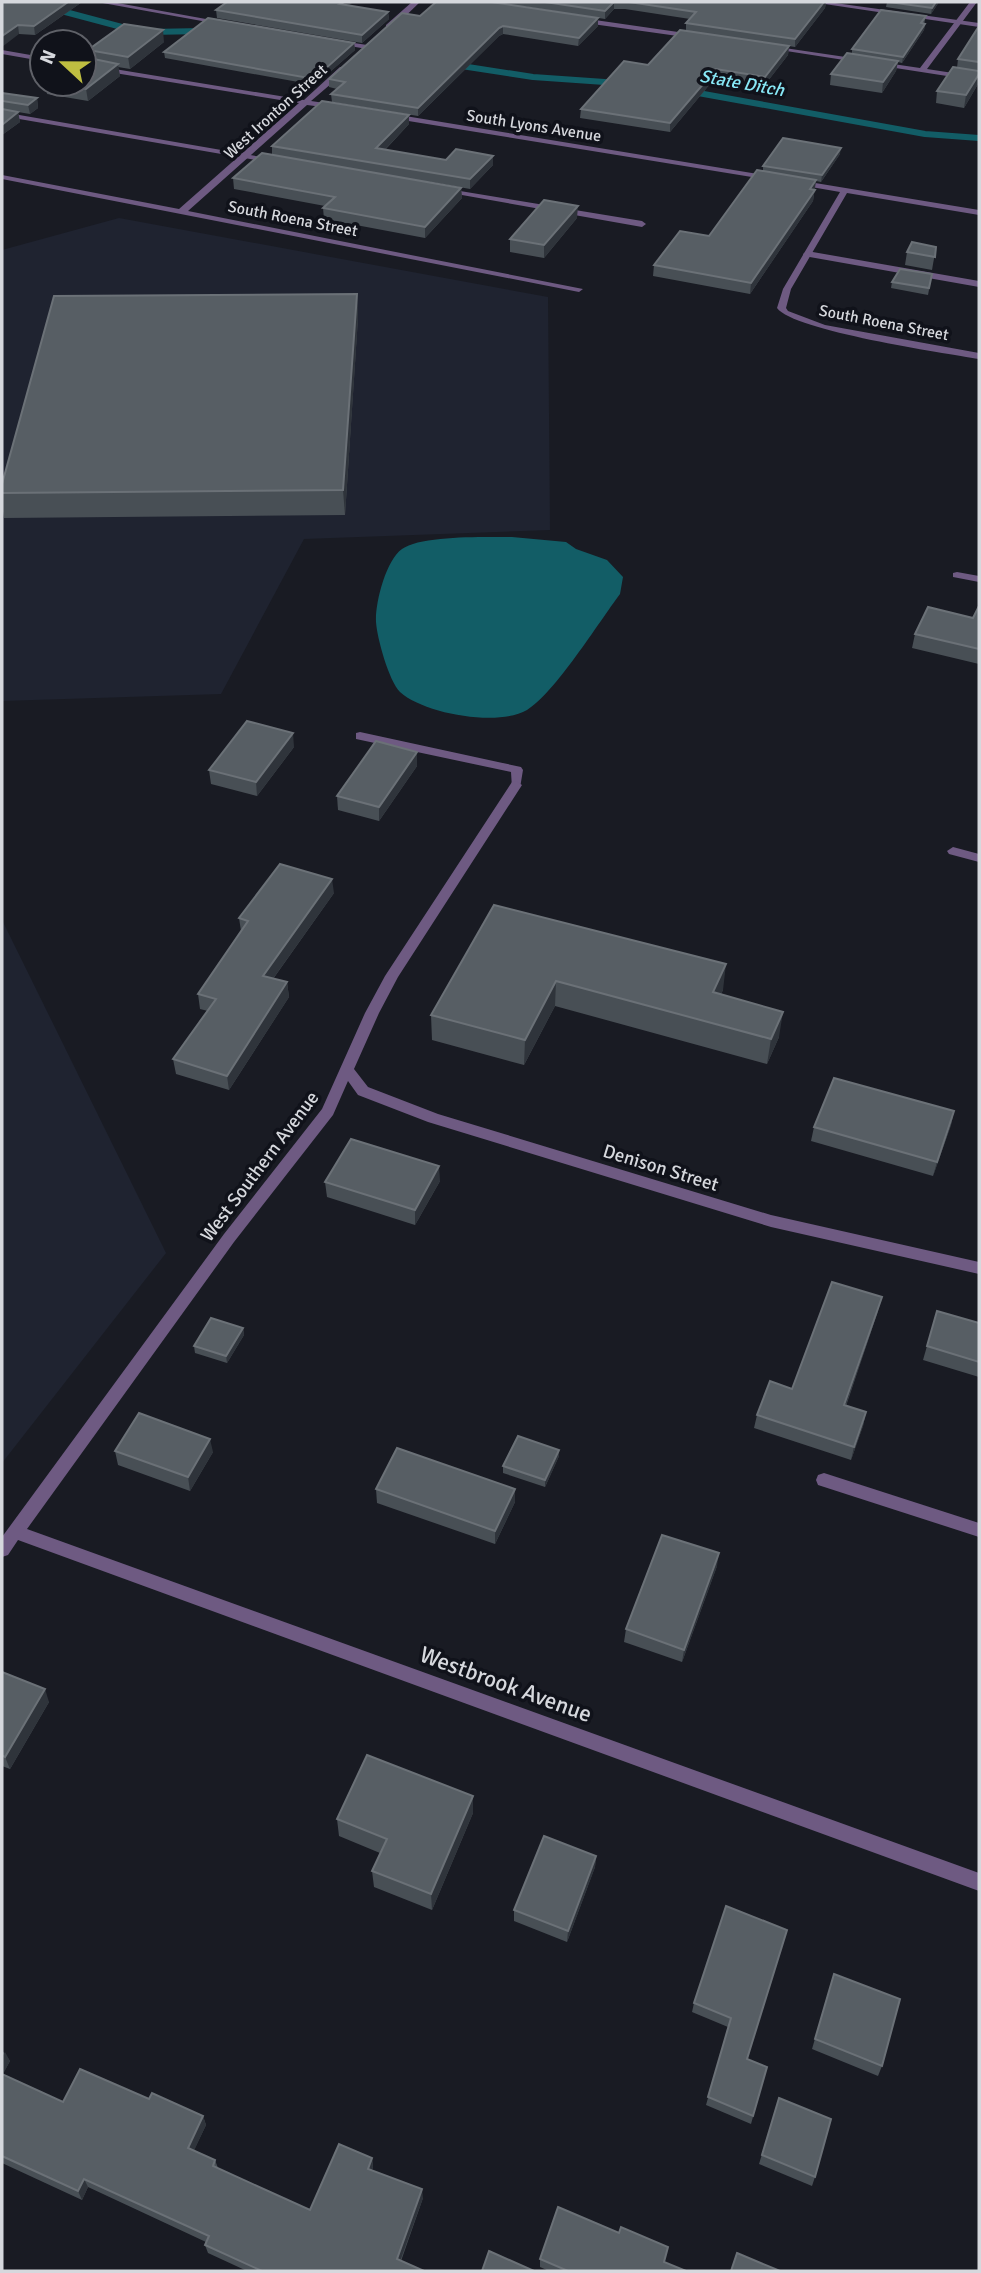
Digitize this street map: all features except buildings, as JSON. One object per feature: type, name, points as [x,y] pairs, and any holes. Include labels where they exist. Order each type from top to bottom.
[{"type":"street","points":[[101,2],[234,24]]},
{"type":"street","points":[[357,56],[416,2]]},
{"type":"street","points":[[815,2],[979,25]]},
{"type":"street","points":[[922,71],[973,2]]},
{"type":"street","points":[[570,18],[705,38]]},
{"type":"street","points":[[327,40],[367,47]]},
{"type":"street","points":[[759,46],[979,79]]},
{"type":"street","points":[[2,52],[28,57]]},
{"type":"street","name":"West Ironton Street","points":[[181,212],[347,65]]},
{"type":"street","points":[[98,68],[348,109]]},
{"type":"street","points":[[2,114],[287,163]]},
{"type":"street","name":"South Lyons Avenue","points":[[390,116],[776,179]]},
{"type":"street","name":"South Roena Street","points":[[2,177],[579,289]]},
{"type":"street","points":[[790,181],[979,212]]},
{"type":"street","points":[[437,189],[642,224]]},
{"type":"street","points":[[845,190],[807,254],[979,284]]},
{"type":"street","name":"South Roena Street","points":[[807,254],[781,301],[781,308],[785,313],[822,327],[979,356]]},
{"type":"street","points":[[957,575],[979,579]]},
{"type":"street","name":"West Southern Avenue","points":[[2,1550],[229,1238],[328,1111],[372,1013],[392,976],[516,785],[517,770],[360,736]]},
{"type":"street","points":[[953,851],[979,858]]},
{"type":"street","name":"Denison Street","points":[[347,1069],[363,1091],[433,1118],[771,1221],[979,1268]]},
{"type":"street","points":[[824,1479],[979,1530]]},
{"type":"street","name":"Westbrook Avenue","points":[[15,1532],[979,1882]]},
{"type":"shaded area","points":[[119,218],[548,297],[550,530],[304,539],[221,694],[2,701],[2,250]]},
{"type":"shaded area","points":[[2,920],[166,1253],[2,1463]]},
{"type":"water","points":[[512,537],[566,542],[576,549],[607,560],[623,577],[620,594],[563,674],[538,702],[527,710],[514,715],[481,718],[443,712],[411,700],[400,692],[392,679],[377,629],[376,614],[380,593],[391,562],[402,549],[424,541]]},
{"type":"waterway","name":"State Ditch","points":[[54,9],[133,30]]},
{"type":"waterway","name":"State Ditch","points":[[149,32],[203,31]]},
{"type":"waterway","name":"State Ditch","points":[[455,65],[533,77],[619,83]]},
{"type":"waterway","name":"State Ditch","points":[[687,91],[925,134],[979,138]]}]
